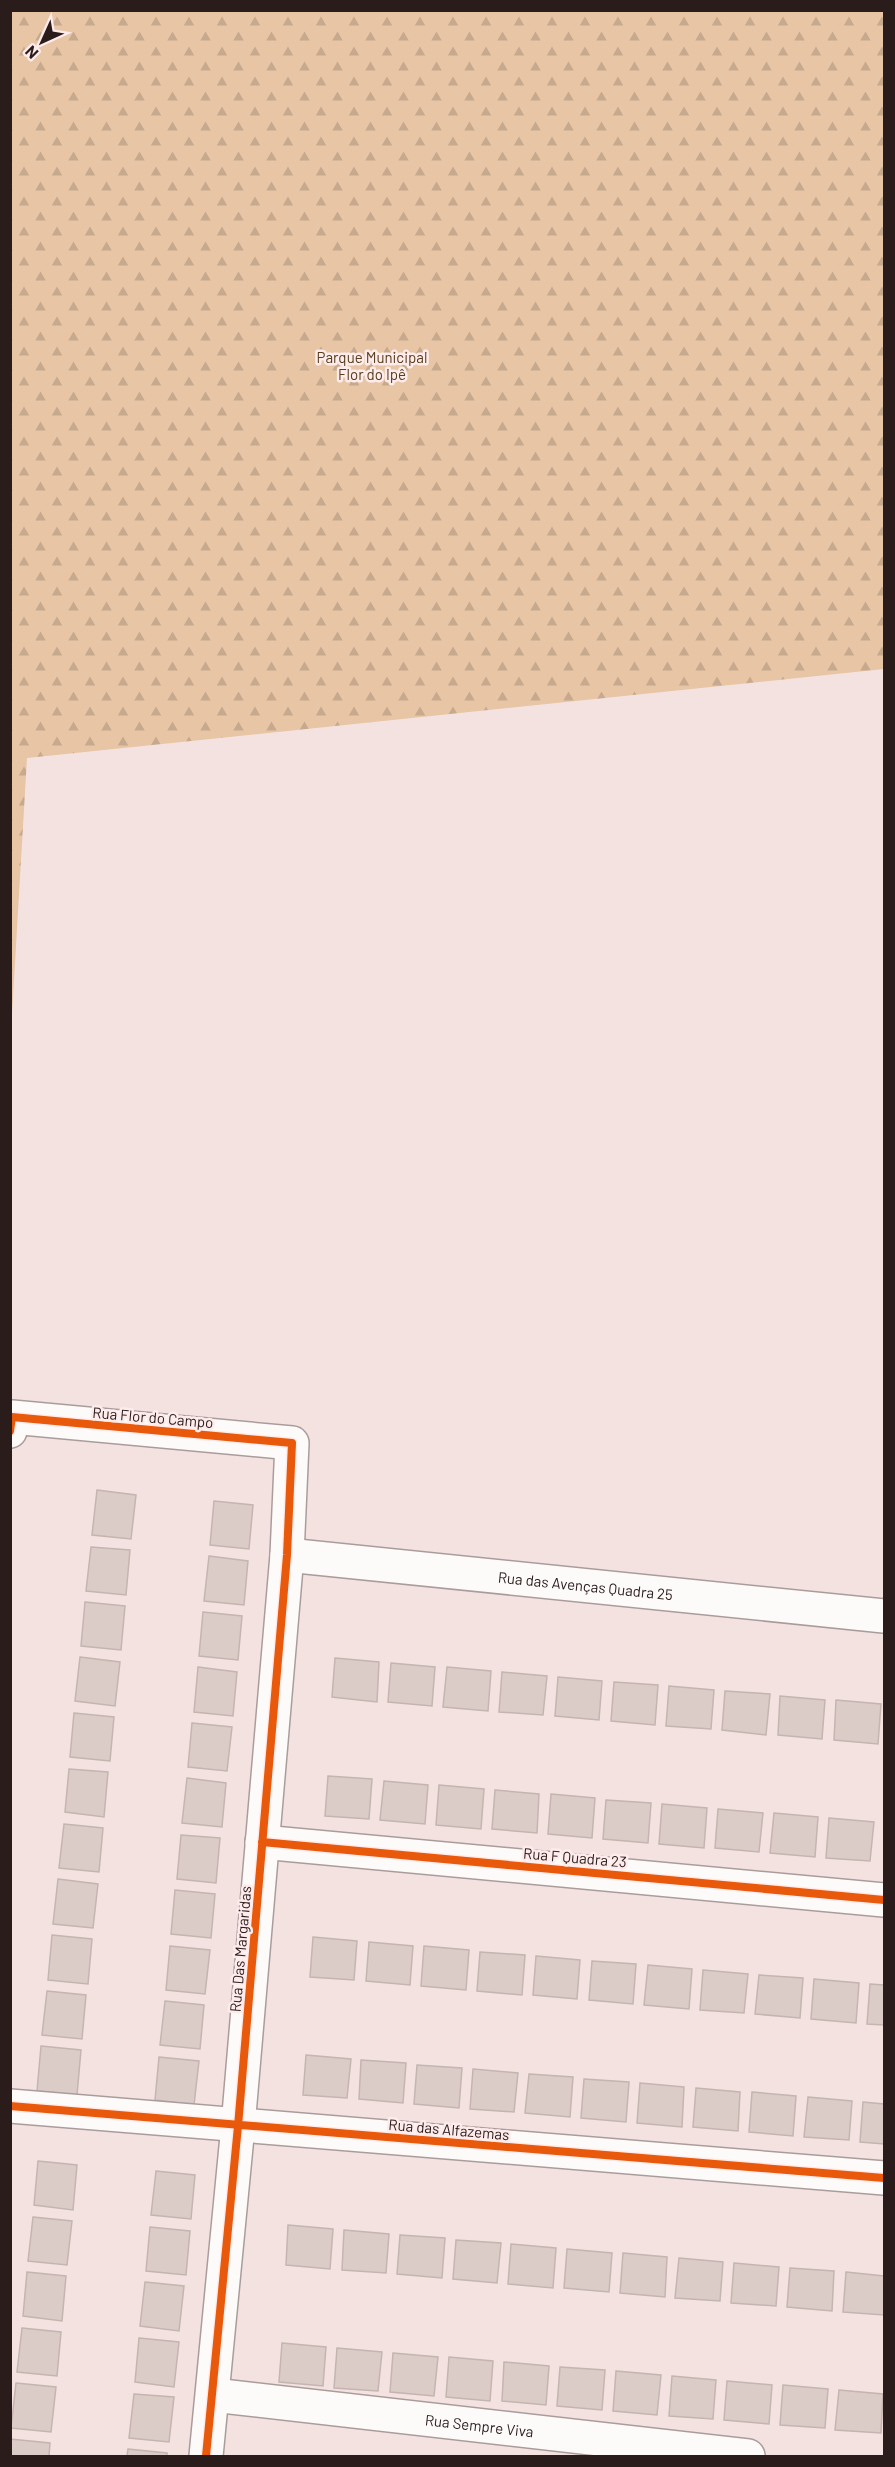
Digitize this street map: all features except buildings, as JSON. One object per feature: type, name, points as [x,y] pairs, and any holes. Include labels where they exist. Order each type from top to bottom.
[{"type":"street","name":"Rua Flor do Campo","points":[[11,1424],[292,1443]]},
{"type":"street","name":"Rua Das Margaridas","points":[[207,2457],[287,1555],[292,1443]]},
{"type":"street","name":"Rua das Avenças Quadra 25","points":[[287,1555],[885,1616]]},
{"type":"street","name":"Rua F Quadra 23","points":[[262,1842],[885,1900]]},
{"type":"street","name":"Rua das Alfazemas","points":[[10,2106],[885,2178]]},
{"type":"street","name":"Rua Sempre Viva","points":[[213,2395],[748,2457]]},
{"type":"green space","name":"Parque Municipal Flor do Ipê","points":[[11,10],[884,11],[884,669],[27,758],[11,1031]]},
{"type":"cycle path","points":[[10,1431],[12,1417],[292,1443],[287,1555],[238,2126],[206,2456]]},
{"type":"cycle path","points":[[262,1842],[884,1900]]},
{"type":"cycle path","points":[[10,2106],[884,2178]]}]
